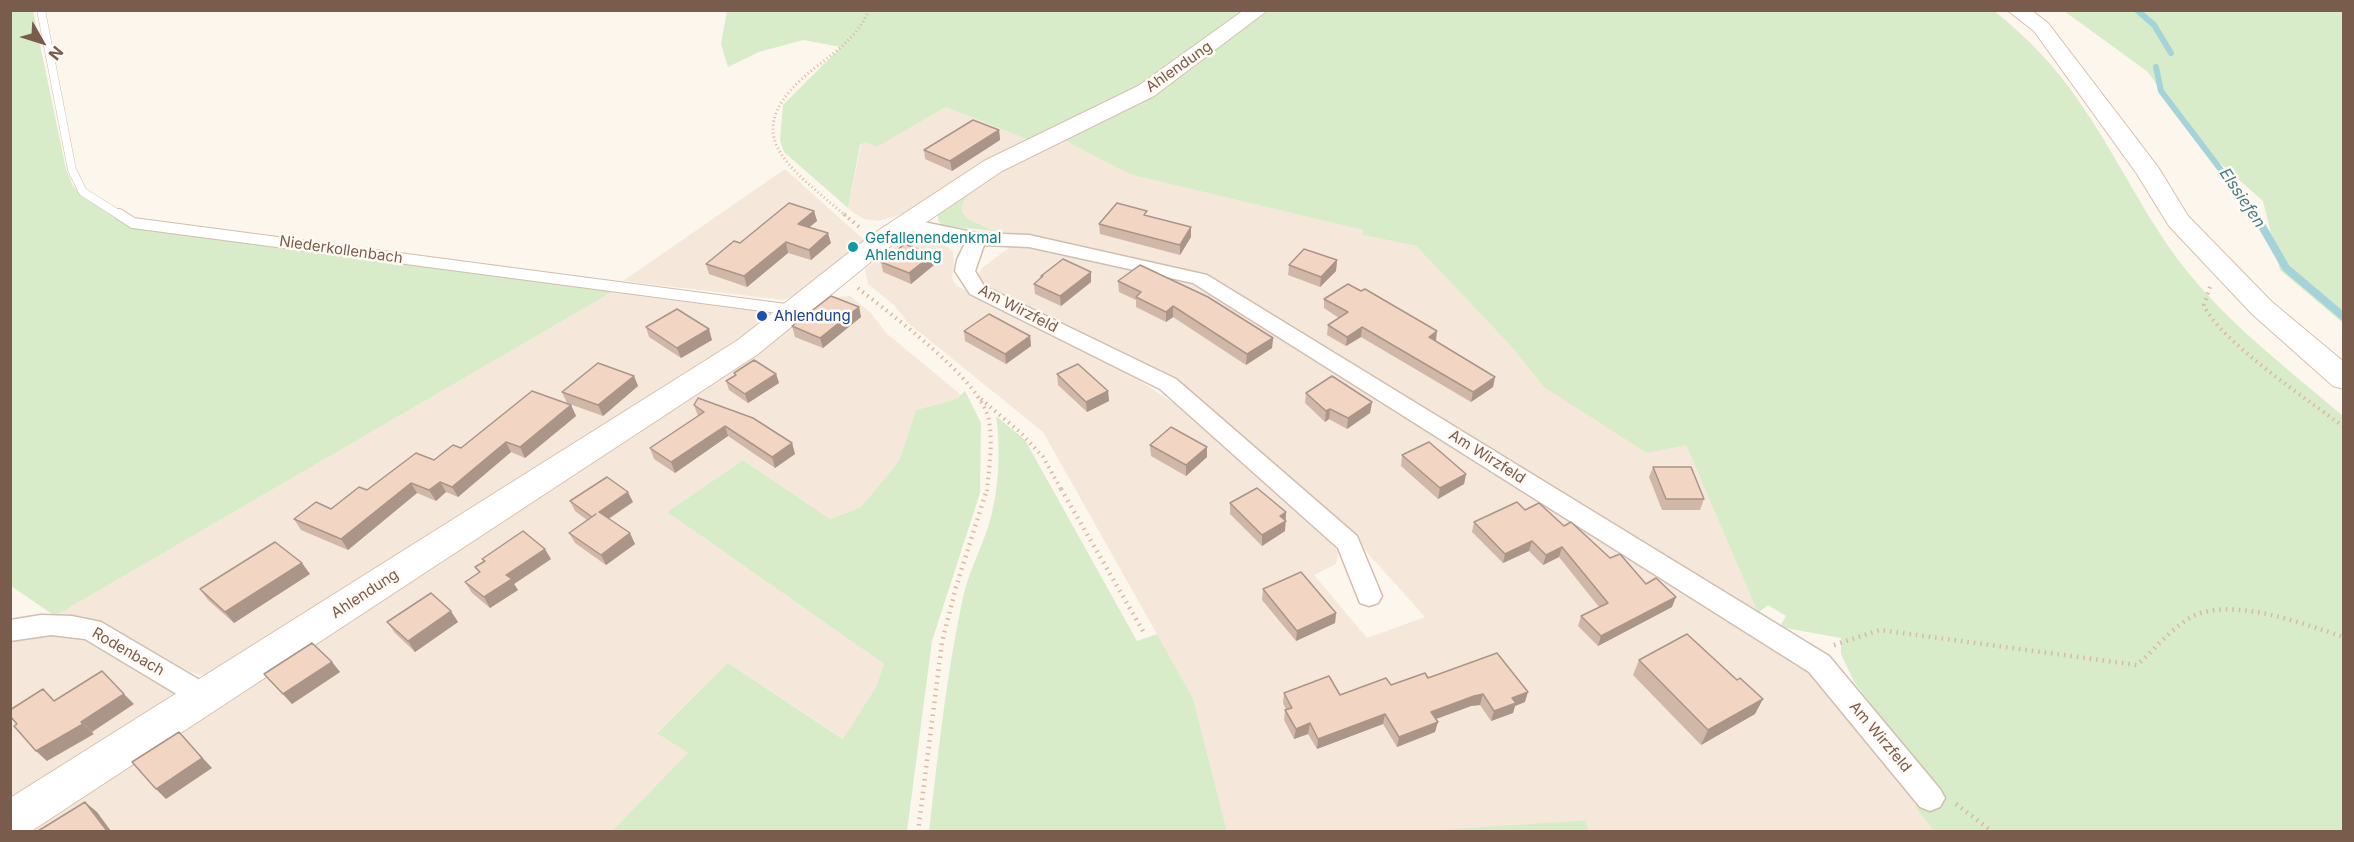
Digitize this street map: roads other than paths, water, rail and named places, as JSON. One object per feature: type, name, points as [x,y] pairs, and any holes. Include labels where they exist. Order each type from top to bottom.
[{"type":"street","name":"Ahlendung","points":[[10,821],[748,347],[879,242],[993,166],[1146,91],[1258,10]]},
{"type":"street","points":[[2018,10],[2041,27],[2149,172],[2178,220],[2262,308],[2343,379]]},
{"type":"street","name":"Am Wirzfeld","points":[[904,224],[938,233],[977,239],[1029,241],[1200,279],[1819,664],[1927,794]]},
{"type":"street","name":"Am Wirzfeld","points":[[977,239],[963,268],[966,279],[977,290],[1168,384],[1348,543],[1368,596]]},
{"type":"street","name":"Rodenbach","points":[[10,631],[50,624],[73,625],[92,630],[205,697]]},
{"type":"lane","name":"Niederkollenbach","points":[[41,10],[72,170],[83,192],[133,223],[793,310]]},
{"type":"waterway","name":"Elssiefen","points":[[2137,10],[2154,25],[2171,53]]},
{"type":"waterway","name":"Elssiefen","points":[[2156,67],[2161,91],[2256,216]]},
{"type":"waterway","name":"Elssiefen","points":[[2255,214],[2286,268],[2344,317]]},
{"type":"place","name":"Gefallenendenkmal Ahlendung","points":[[853,247]]},
{"type":"place","name":"Ahlendung","points":[[762,316]]}]
